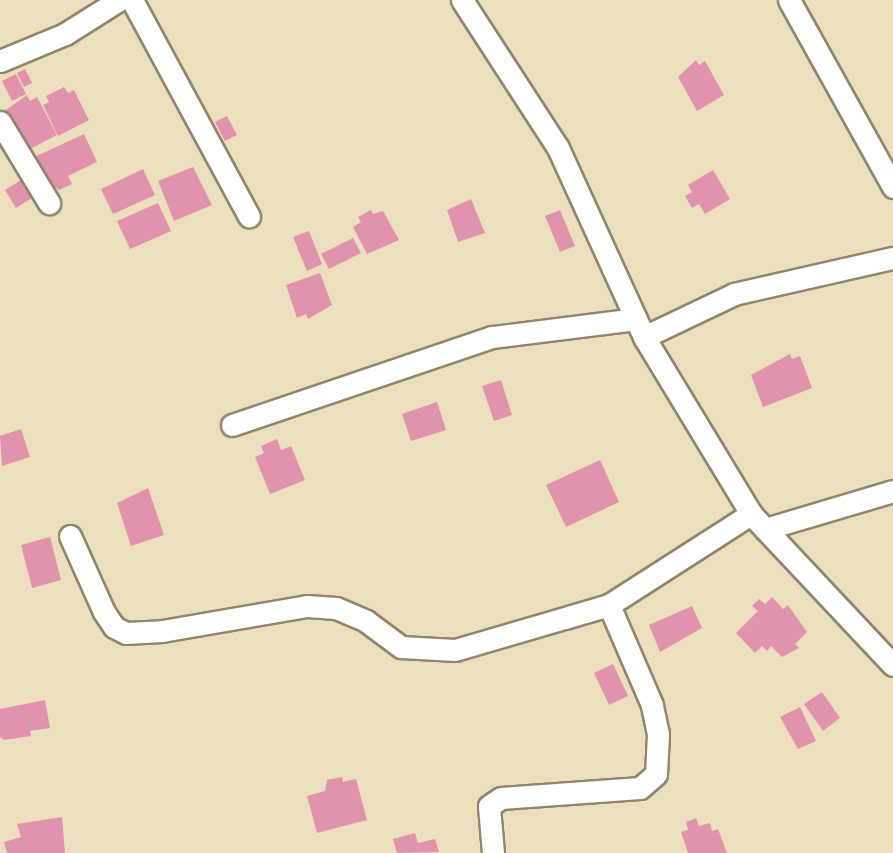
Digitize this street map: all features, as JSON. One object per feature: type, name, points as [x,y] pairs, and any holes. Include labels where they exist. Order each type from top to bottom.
[{"type":"street","points":[[0,61],[65,34],[119,0]]},
{"type":"street","points":[[132,0],[249,216]]},
{"type":"street","points":[[463,0],[558,148],[640,328],[758,521],[893,665]]},
{"type":"street","points":[[789,0],[893,187]]},
{"type":"street","points":[[0,122],[49,203]]},
{"type":"street","points":[[232,425],[492,337],[640,328],[734,294],[893,258]]},
{"type":"street","points":[[69,537],[104,612],[114,627],[126,633],[162,631],[307,606],[336,608],[366,621],[401,647],[454,650],[608,605],[758,521],[893,491]]},
{"type":"street","points":[[493,853],[489,807],[500,798],[640,788],[656,774],[658,734],[652,705],[608,605]]},
{"type":"building","points":[[696,60],[699,65],[705,61],[724,95],[697,111],[678,77]]},
{"type":"building","points":[[25,69],[32,83],[24,87],[17,73]]},
{"type":"building","points":[[16,74],[26,94],[12,101],[2,81]]},
{"type":"building","points":[[64,87],[68,93],[74,90],[89,120],[58,136],[43,105],[49,102],[46,96]]},
{"type":"building","points":[[27,95],[30,101],[37,97],[57,135],[22,153],[3,112]]},
{"type":"building","points":[[227,116],[237,135],[225,141],[215,122]]},
{"type":"building","points":[[84,134],[97,162],[68,176],[72,184],[59,190],[51,184],[43,188],[30,159]]},
{"type":"building","points":[[193,167],[212,205],[174,221],[158,181]]},
{"type":"building","points":[[143,169],[155,195],[113,214],[101,189]]},
{"type":"building","points":[[713,170],[730,199],[705,214],[699,204],[692,208],[685,196],[692,192],[688,185]]},
{"type":"building","points":[[21,180],[32,198],[16,208],[5,190]]},
{"type":"building","points":[[471,199],[485,233],[458,242],[447,210]]},
{"type":"building","points":[[158,203],[171,231],[130,249],[117,221]]},
{"type":"building","points":[[371,210],[373,214],[383,211],[399,240],[367,254],[353,227],[361,222],[358,217]]},
{"type":"building","points":[[560,210],[575,246],[560,252],[545,216]]},
{"type":"building","points":[[309,231],[322,264],[307,271],[293,237]]},
{"type":"building","points":[[353,238],[361,253],[329,269],[321,254]]},
{"type":"building","points":[[320,273],[332,305],[308,319],[306,314],[297,318],[286,285]]},
{"type":"building","points":[[790,354],[792,359],[800,356],[812,388],[763,407],[751,375]]},
{"type":"building","points":[[501,380],[512,415],[494,421],[482,386]]},
{"type":"building","points":[[437,402],[446,430],[411,441],[402,414]]},
{"type":"building","points":[[21,429],[30,457],[2,466],[0,436]]},
{"type":"building","points":[[277,439],[281,450],[291,446],[305,480],[270,494],[255,457],[264,453],[261,446]]},
{"type":"building","points":[[600,460],[619,502],[566,527],[546,485]]},
{"type":"building","points":[[148,488],[164,535],[131,546],[117,503]]},
{"type":"building","points":[[50,537],[61,580],[32,588],[21,545]]},
{"type":"building","points":[[772,597],[783,609],[788,605],[807,632],[795,644],[799,648],[782,657],[771,646],[767,651],[762,646],[755,653],[736,633],[758,611],[752,606],[759,599],[765,604]]},
{"type":"building","points":[[692,606],[702,628],[660,652],[649,625]]},
{"type":"building","points":[[613,664],[628,696],[609,705],[594,673]]},
{"type":"building","points":[[822,692],[840,718],[823,731],[804,704]]},
{"type":"building","points":[[45,700],[50,728],[30,731],[31,736],[4,740],[0,737],[0,709]]},
{"type":"building","points":[[800,707],[816,741],[798,749],[780,717]]},
{"type":"building","points":[[342,777],[343,782],[356,779],[367,820],[317,833],[307,796],[325,791],[327,780]]},
{"type":"building","points":[[62,817],[65,853],[7,853],[4,842],[21,837],[17,824]]},
{"type":"building","points":[[696,818],[699,826],[710,823],[712,831],[718,829],[727,853],[688,853],[681,832],[688,830],[686,822]]},
{"type":"building","points":[[415,833],[418,843],[435,839],[439,852],[397,853],[393,839]]}]
